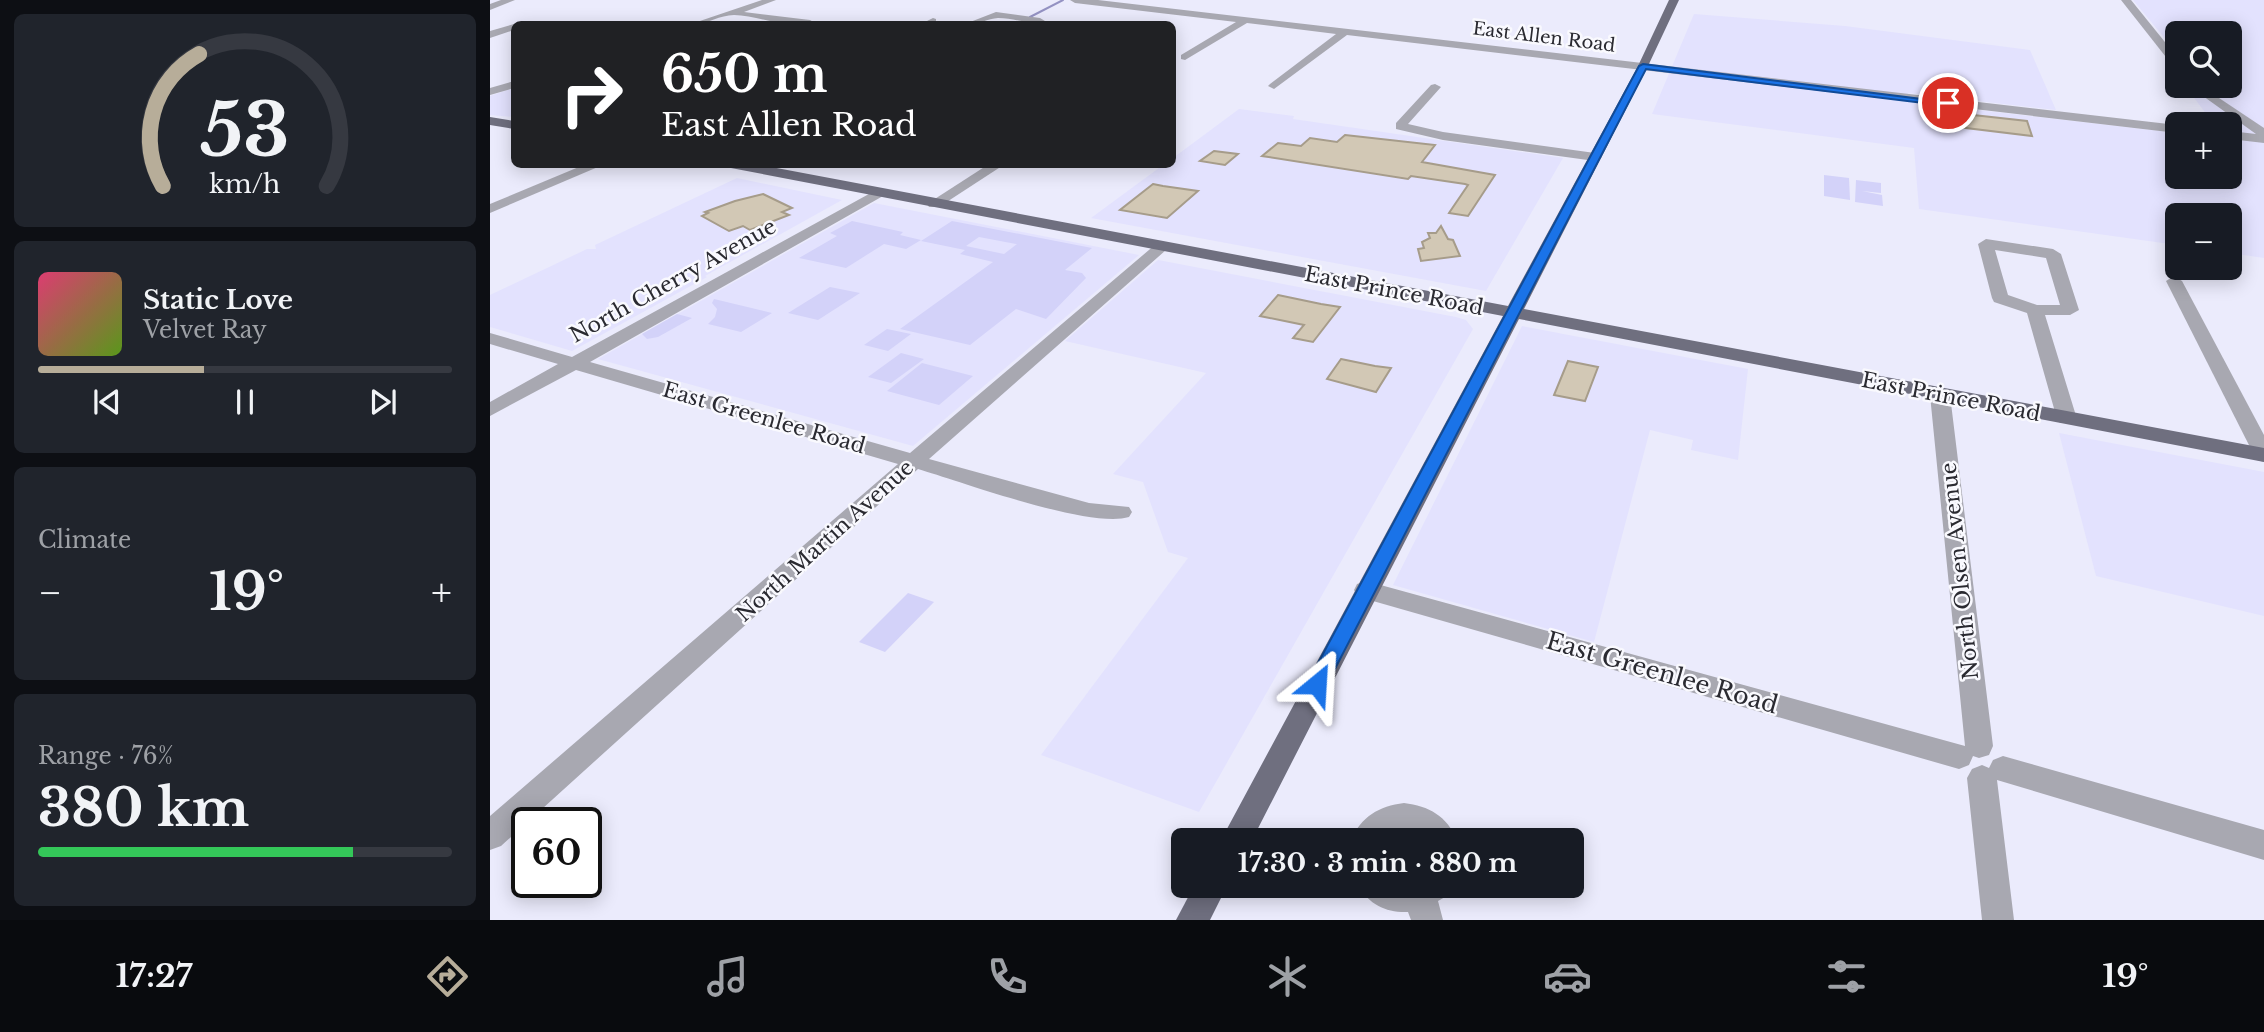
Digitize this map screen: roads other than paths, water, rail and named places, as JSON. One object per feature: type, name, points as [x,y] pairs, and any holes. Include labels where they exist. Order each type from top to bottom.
[{"type":"main road","points":[[1242,828],[1645,62],[1674,0]]},
{"type":"main road","points":[[490,121],[511,124]]},
{"type":"main road","name":"East Prince Road","points":[[751,168],[2264,455]]},
{"type":"main road","points":[[1192,920],[1204,898]]},
{"type":"street","points":[[490,7],[510,0]]},
{"type":"street","points":[[706,21],[771,0]]},
{"type":"street","name":"East Allen Road","points":[[1075,0],[1346,32],[1645,62],[2165,127]]},
{"type":"street","points":[[1120,5],[1130,0]]},
{"type":"street","points":[[2126,0],[2165,49]]},
{"type":"street","points":[[734,2],[757,5]]},
{"type":"street","points":[[1149,21],[1167,11]]},
{"type":"street","points":[[732,13],[794,21]]},
{"type":"street","points":[[980,21],[1001,15],[1040,21]]},
{"type":"street","points":[[1185,57],[1245,20]]},
{"type":"street","points":[[490,25],[502,29]]},
{"type":"street","points":[[490,35],[511,28]]},
{"type":"street","points":[[1274,86],[1346,32]]},
{"type":"street","points":[[1645,62],[1705,74]]},
{"type":"street","points":[[490,92],[511,85]]},
{"type":"street","points":[[1435,88],[1400,127],[1426,130],[1443,136],[1595,157]]},
{"type":"street","points":[[2211,98],[2264,134]]},
{"type":"street","points":[[2242,136],[2264,139]]},
{"type":"street","points":[[490,209],[589,168]]},
{"type":"street","points":[[934,204],[992,168]]},
{"type":"street","name":"North Cherry Avenue","points":[[490,410],[878,193]]},
{"type":"street","points":[[1986,244],[2053,254],[2070,310],[2035,310],[2000,298],[1986,244]]},
{"type":"street","name":"North Martin Avenue","points":[[490,836],[914,461],[1161,247]]},
{"type":"street","points":[[2174,281],[2264,455]]},
{"type":"street","points":[[2035,310],[2067,419]]},
{"type":"street","name":"East Greenlee Road","points":[[490,338],[1089,511],[1121,512]]},
{"type":"street","name":"North Olsen Avenue","points":[[1940,395],[1969,751]]},
{"type":"street","name":"East Greenlee Road","points":[[1366,590],[1969,751]]},
{"type":"street","points":[[1969,751],[1964,767],[2264,845]]},
{"type":"street","points":[[1992,774],[1998,920]]},
{"type":"street","points":[[1376,828],[1379,824],[1405,816],[1419,818],[1433,828]]},
{"type":"waterway","points":[[1030,17],[1063,0]]}]
